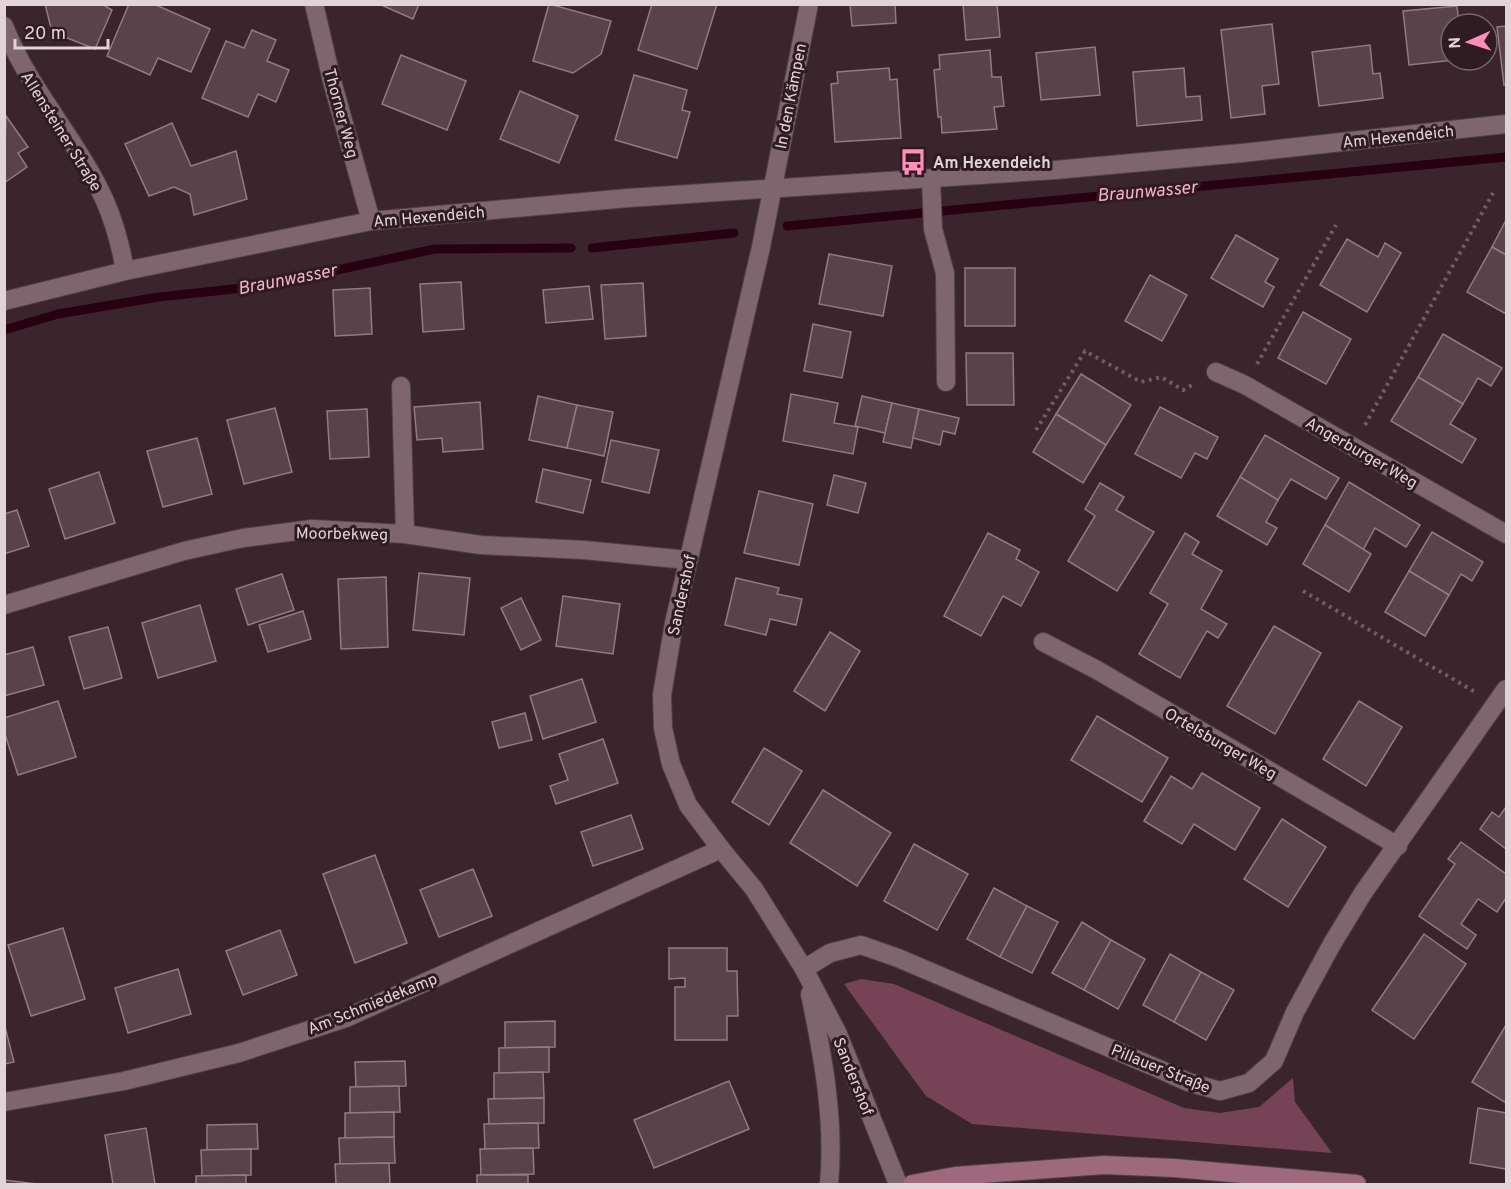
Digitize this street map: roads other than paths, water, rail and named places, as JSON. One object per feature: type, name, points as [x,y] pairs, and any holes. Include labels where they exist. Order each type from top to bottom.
[{"type":"main road","points":[[912,1185],[956,1176],[1104,1165],[1174,1168],[1357,1185]]},
{"type":"street","name":"Thorner Weg","points":[[314,4],[332,81],[371,221]]},
{"type":"street","name":"In den Kämpen","points":[[772,188],[809,4]]},
{"type":"street","name":"Allensteiner Straße","points":[[4,26],[18,58],[89,169],[105,201],[118,236],[125,271]]},
{"type":"street","name":"Am Hexendeich","points":[[4,301],[125,271],[371,221],[628,198],[931,179],[1242,153],[1506,124]]},
{"type":"street","points":[[931,179],[933,230],[945,273],[946,382]]},
{"type":"street","name":"Sandershof","points":[[772,188],[761,247],[688,560],[666,665],[662,696],[663,728],[671,764],[688,805],[754,889],[804,969],[838,1034],[898,1185]]},
{"type":"street","name":"Angerburger Weg","points":[[1216,372],[1245,385],[1506,534]]},
{"type":"street","points":[[401,386],[405,534]]},
{"type":"street","name":"Moorbekweg","points":[[4,605],[184,551],[243,538],[312,529],[405,534],[481,545],[584,550],[688,560]]},
{"type":"street","name":"Ortelsburger Weg","points":[[1043,642],[1097,670],[1398,846]]},
{"type":"street","name":"Pillauer Straße","points":[[804,969],[830,953],[861,945],[898,958],[1188,1083],[1220,1091],[1249,1083],[1274,1061],[1295,1011],[1363,893],[1501,697]]},
{"type":"street","name":"Am Schmiedekamp","points":[[4,1102],[124,1081],[239,1053],[346,1018],[721,849]]},
{"type":"street","name":"Sandershof","points":[[804,969],[824,1064],[831,1162],[829,1185]]},
{"type":"waterway","name":"Braunwasser","points":[[787,226],[1506,157]]},
{"type":"waterway","name":"Braunwasser","points":[[592,248],[734,233]]},
{"type":"waterway","name":"Braunwasser","points":[[4,330],[58,314],[159,297],[262,286],[435,249],[571,248]]},
{"type":"place","name":"Am Hexendeich","points":[[913,162]]}]
